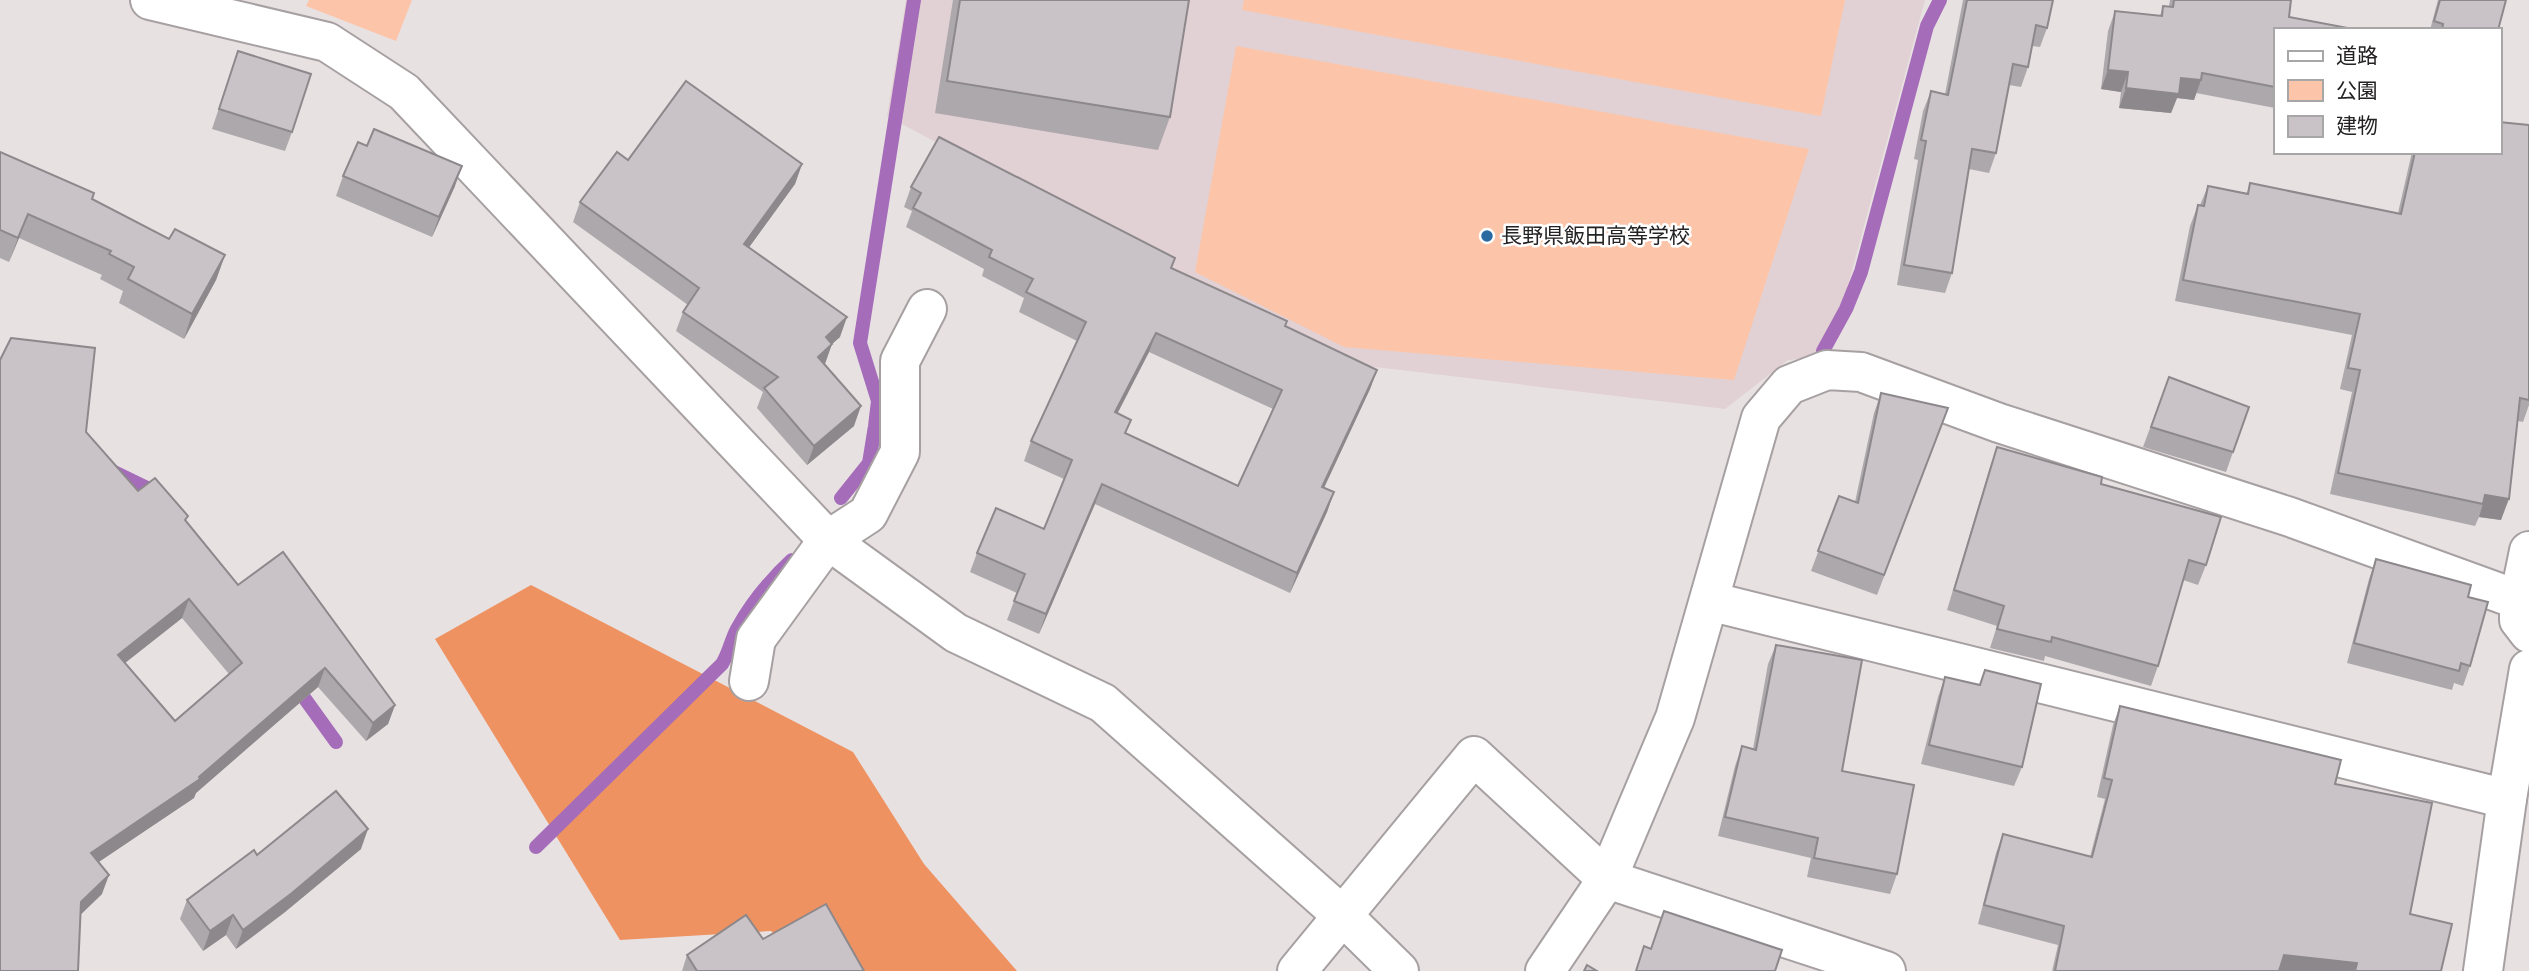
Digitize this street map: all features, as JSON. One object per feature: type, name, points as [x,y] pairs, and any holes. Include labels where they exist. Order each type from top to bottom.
[{"type":"street","points":[[150,0],[214,8],[327,43],[404,92],[828,540],[956,633],[1103,703],[1344,917],[1399,971]]},
{"type":"street","points":[[750,681],[756,639],[828,540],[868,514],[900,452],[901,361],[927,309]]},
{"type":"street","points":[[1545,971],[1607,879],[1675,718],[1761,418],[1789,385],[1827,370],[1861,372],[1999,423],[2290,517],[2524,616],[2529,551]]},
{"type":"street","points":[[1709,601],[2507,799]]},
{"type":"street","points":[[2483,971],[2507,799],[2529,669]]},
{"type":"street","points":[[1297,971],[1474,756],[1607,879],[1886,971]]},
{"type":"shaded area","name":"長野県飯田高等学校","points":[[906,0],[1925,0],[1829,356],[1788,360],[1725,409],[1350,364],[887,116]]},
{"type":"shaded area","points":[[531,585],[853,752],[924,864],[1017,971],[811,971],[771,931],[620,940],[435,639]]},
{"type":"green space","points":[[309,0],[412,0],[396,41],[306,6]]},
{"type":"green space","points":[[1244,0],[1845,0],[1821,116],[1242,10]]},
{"type":"green space","points":[[1236,46],[1809,149],[1734,380],[1344,347],[1195,272]]},
{"type":"building","points":[[960,0],[1189,0],[1170,117],[947,81]]},
{"type":"building","points":[[1967,0],[2053,0],[2047,28],[2036,25],[2028,67],[2013,64],[1996,153],[1972,149],[1952,273],[1904,265],[1926,141],[1921,140],[1931,91],[1948,95]]},
{"type":"building","points":[[2174,0],[2291,0],[2289,17],[2348,28],[2274,28],[2274,87],[2202,73],[2201,80],[2181,78],[2179,94],[2126,88],[2128,72],[2108,70],[2115,11],[2162,16],[2163,6],[2173,7]]},
{"type":"building","points":[[2440,0],[2506,0],[2499,28],[2442,28],[2443,24],[2434,21]]},
{"type":"building","points":[[238,51],[311,74],[292,132],[219,109]]},
{"type":"building","points":[[686,81],[802,164],[744,244],[847,317],[826,337],[832,344],[818,357],[861,406],[814,446],[764,388],[778,377],[683,312],[699,288],[580,202],[617,152],[628,160]]},
{"type":"building","points":[[2501,122],[2529,125],[2529,400],[2520,398],[2509,499],[2485,495],[2483,504],[2338,473],[2360,370],[2348,368],[2360,314],[2183,280],[2198,205],[2204,206],[2208,186],[2248,194],[2250,183],[2401,214],[2415,154],[2501,154]]},
{"type":"building","points":[[374,129],[462,166],[439,217],[343,176],[358,142],[367,146]]},
{"type":"building","points":[[939,137],[1175,258],[1171,268],[1287,321],[1285,326],[1377,370],[1322,487],[1334,492],[1297,573],[1102,484],[1046,614],[1014,601],[1025,574],[977,553],[996,508],[1044,529],[1072,460],[1031,441],[1086,322],[1026,292],[1033,279],[989,257],[992,250],[913,208],[921,193],[911,187]],"holes":[[[1156,333],[1282,390],[1238,486],[1125,433],[1131,420],[1115,412]]]},
{"type":"building","points":[[0,152],[94,193],[92,199],[169,239],[175,229],[225,255],[192,314],[128,279],[134,267],[109,254],[111,251],[28,214],[18,238],[0,230]]},
{"type":"building","points":[[11,338],[95,348],[86,432],[138,491],[155,478],[188,516],[185,520],[238,585],[283,552],[395,705],[373,723],[325,668],[199,777],[200,779],[91,853],[109,875],[81,902],[78,971],[0,971],[0,360]],"holes":[[[189,599],[242,663],[175,721],[118,655]]]},
{"type":"building","points":[[2169,377],[2249,407],[2233,452],[2151,427]]},
{"type":"building","points":[[1881,393],[1948,408],[1884,575],[1818,551],[1839,496],[1858,503]]},
{"type":"building","points":[[1997,447],[2102,477],[2101,484],[2221,517],[2206,565],[2189,560],[2158,666],[2052,637],[2051,642],[1997,629],[2004,606],[1954,590]]},
{"type":"building","points":[[2376,559],[2471,585],[2468,597],[2488,602],[2470,666],[2461,663],[2459,671],[2354,643]]},
{"type":"building","points":[[1776,645],[1862,660],[1842,771],[1914,785],[1897,874],[1814,858],[1818,838],[1725,817],[1742,746],[1756,750]]},
{"type":"building","points":[[1985,670],[2041,684],[2022,767],[1929,745],[1945,677],[1980,685]]},
{"type":"building","points":[[2120,706],[2341,760],[2335,784],[2432,803],[2410,914],[2452,924],[2441,971],[2355,971],[2357,963],[2284,955],[2279,971],[2055,971],[2064,926],[1984,905],[2003,834],[2092,857],[2112,780],[2104,778]]},
{"type":"building","points":[[336,791],[368,829],[243,930],[233,915],[210,931],[187,900],[254,850],[257,855]]},
{"type":"building","points":[[826,904],[864,971],[697,971],[687,955],[746,915],[763,939]]},
{"type":"building","points":[[1664,911],[1782,950],[1775,971],[1636,971],[1644,946],[1651,949]]},
{"type":"building","points":[[1587,965],[1597,971],[1584,971]]},
{"type":"waterway","points":[[841,498],[869,463],[875,426],[878,401],[860,343],[914,0]]},
{"type":"waterway","points":[[1823,351],[1846,309],[1861,272],[1927,26],[1940,0]]},
{"type":"waterway","points":[[112,471],[145,487],[156,498]]},
{"type":"waterway","points":[[536,847],[722,664],[735,633],[749,610],[768,584],[792,560]]},
{"type":"waterway","points":[[295,685],[336,742]]},
{"type":"place","name":"長野県飯田高等学校","points":[[1487,236]]}]
